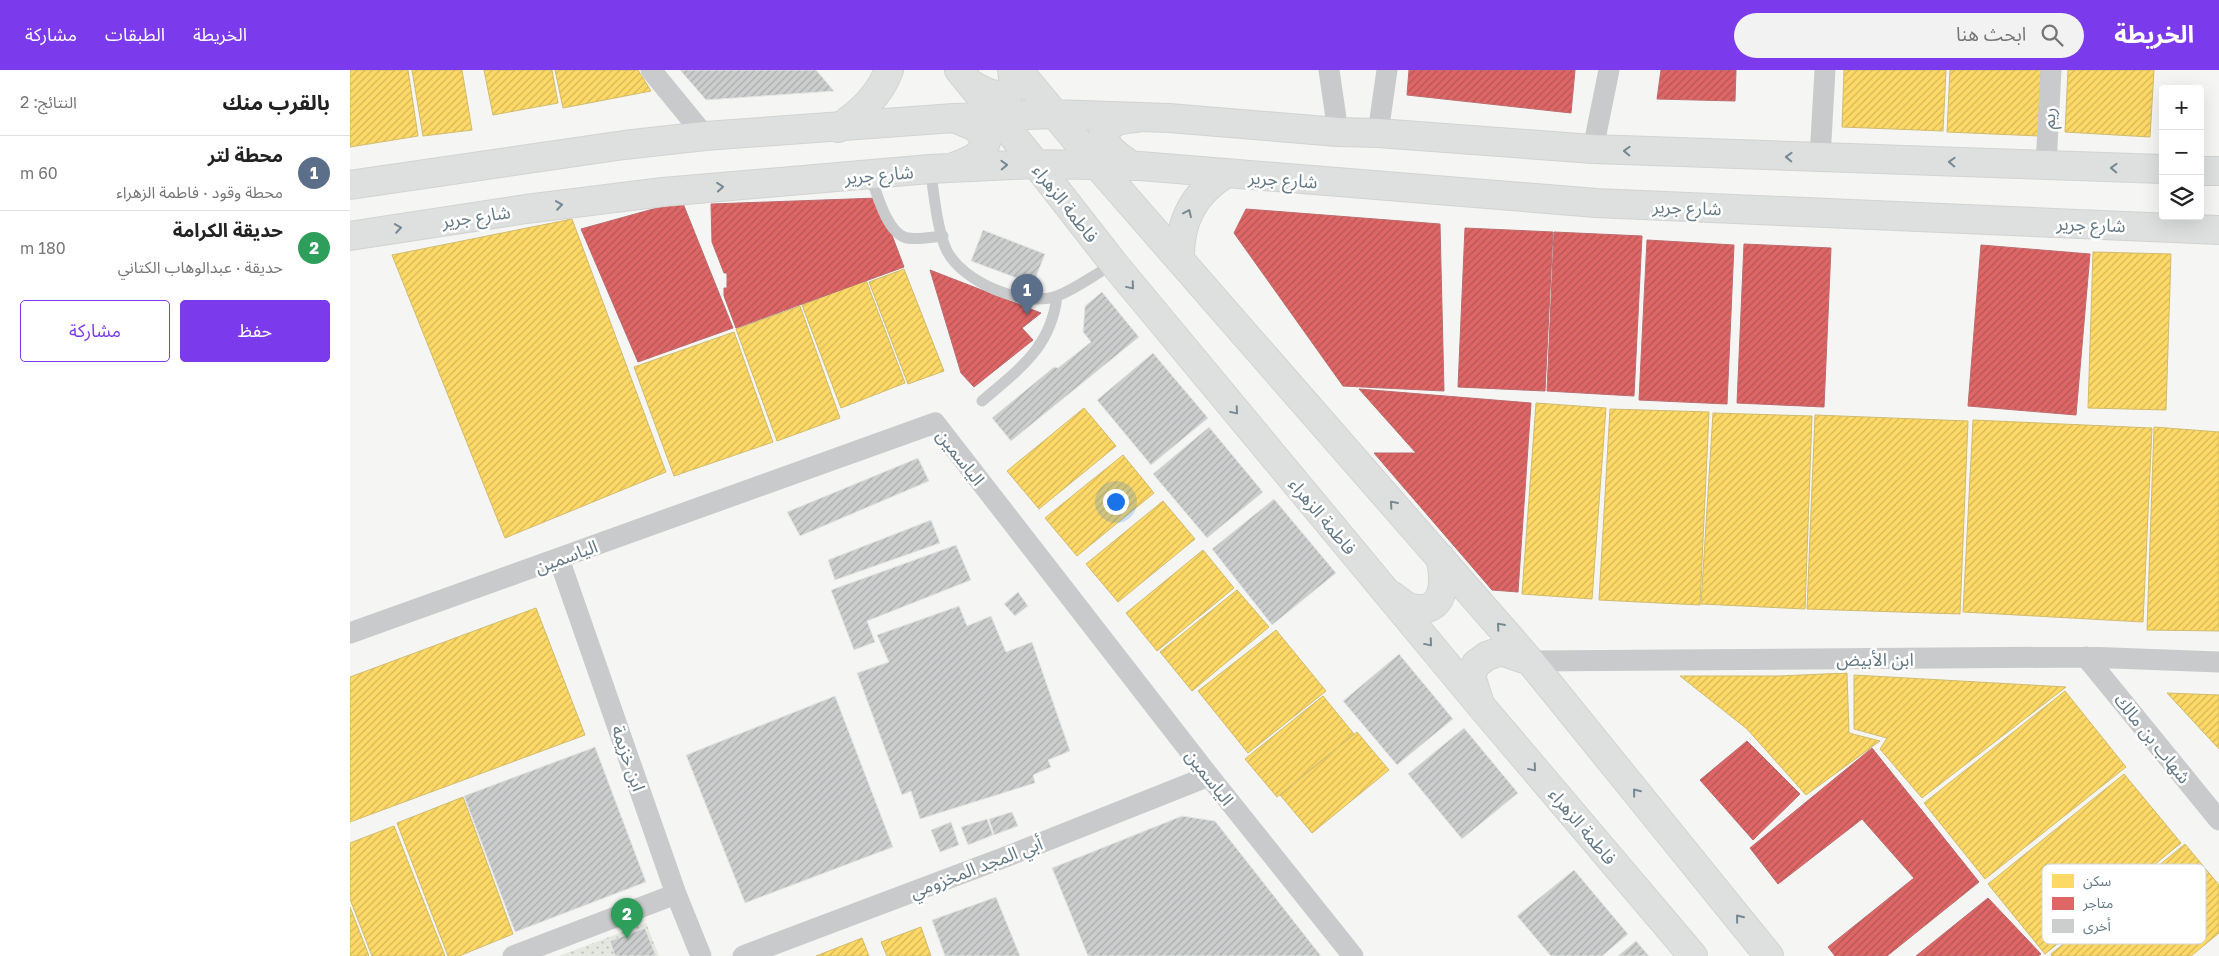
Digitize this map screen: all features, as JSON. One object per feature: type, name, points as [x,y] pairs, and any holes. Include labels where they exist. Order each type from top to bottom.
[{"type":"main road","points":[[838,128],[857,115],[874,98],[889,70]]},
{"type":"main road","points":[[965,77],[987,94],[1005,95],[1010,92],[1013,84],[1012,70]]},
{"type":"main road","points":[[1018,70],[1180,260],[1530,661],[1770,956]]},
{"type":"main road","name":"فاطمة الزهراء","points":[[965,77],[1114,264],[1481,706],[1693,956]]},
{"type":"main road","points":[[350,185],[624,145],[705,136],[838,128],[997,115],[1054,114],[1150,117],[1593,149],[2159,169]]},
{"type":"main road","points":[[1132,166],[1111,150],[1105,142],[1104,134],[1111,124],[1121,119],[1150,117]]},
{"type":"main road","points":[[941,168],[975,159],[983,151],[987,139],[974,127],[954,118]]},
{"type":"main road","name":"شارع جرير","points":[[350,236],[594,200],[722,186],[941,168],[1036,164],[1132,166],[1596,203],[2219,230]]},
{"type":"main road","points":[[2204,171],[2219,171]]},
{"type":"main road","points":[[1076,215],[1071,191],[1075,174],[1087,172],[1098,174],[1120,190]]},
{"type":"main road","points":[[1180,260],[1183,226],[1189,210],[1198,196],[1211,183],[1225,174]]},
{"type":"main road","points":[[1386,592],[1410,608],[1428,607],[1436,603],[1442,594],[1444,573],[1440,557]]},
{"type":"main road","points":[[1481,706],[1472,676],[1476,664],[1487,656],[1501,651],[1530,661]]},
{"type":"street","points":[[651,70],[705,136]]},
{"type":"street","points":[[1329,70],[1338,132]]},
{"type":"street","points":[[1378,133],[1388,70]]},
{"type":"street","points":[[1593,149],[1609,70]]},
{"type":"street","points":[[1820,158],[1825,70]]},
{"type":"street","name":"ريم","points":[[2046,165],[2051,70]]},
{"type":"street","name":"الياسمين","points":[[350,633],[935,423],[1210,776],[1354,956]]},
{"type":"street","name":"ابن خزيمة","points":[[559,559],[676,894],[701,956]]},
{"type":"street","name":"ابن الأبيض","points":[[1530,661],[2086,657],[2219,662]]},
{"type":"street","name":"شهاب بن مالك","points":[[2086,657],[2219,820]]},
{"type":"street","name":"أبي المجد المخزومي","points":[[743,956],[1017,852],[1210,776]]},
{"type":"street","points":[[514,956],[676,894]]},
{"type":"lane","points":[[941,168],[942,236],[953,260],[962,270],[979,281],[1020,298],[1033,299],[1057,296],[1114,264]]},
{"type":"lane","points":[[870,175],[890,225],[899,236],[912,239],[942,236]]},
{"type":"lane","points":[[982,401],[1035,353],[1051,326],[1057,296]]},
{"type":"shaded area","points":[[646,923],[659,956],[559,956]]},
{"type":"building: سكن","points":[[350,70],[408,70],[418,136],[350,147]]},
{"type":"building: سكن","points":[[412,70],[462,70],[472,130],[423,136]]},
{"type":"building: سكن","points":[[484,70],[552,70],[558,103],[493,115]]},
{"type":"building: سكن","points":[[555,70],[638,70],[651,91],[563,108]]},
{"type":"building: سكن","points":[[1844,70],[1946,70],[1943,131],[1842,127]]},
{"type":"building: سكن","points":[[1950,70],[2041,70],[2039,136],[1947,132]]},
{"type":"building: سكن","points":[[2068,70],[2154,70],[2150,137],[2065,132]]},
{"type":"building: سكن","points":[[572,219],[666,472],[505,538],[392,255]]},
{"type":"building: سكن","points":[[2093,252],[2171,254],[2166,410],[2088,408]]},
{"type":"building: سكن","points":[[904,269],[944,371],[908,384],[869,282]]},
{"type":"building: سكن","points":[[866,280],[905,383],[841,408],[802,305]]},
{"type":"building: سكن","points":[[800,306],[840,418],[777,441],[736,329]]},
{"type":"building: سكن","points":[[734,332],[773,442],[674,476],[634,367]]},
{"type":"building: سكن","points":[[1536,403],[1606,408],[1592,599],[1522,594]]},
{"type":"building: سكن","points":[[1084,408],[1116,446],[1039,509],[1007,471]]},
{"type":"building: سكن","points":[[1610,409],[1709,412],[1700,605],[1599,600]]},
{"type":"building: سكن","points":[[1713,413],[1812,416],[1805,609],[1701,604]]},
{"type":"building: سكن","points":[[1815,415],[1968,421],[1960,614],[1807,609]]},
{"type":"building: سكن","points":[[1973,420],[2152,428],[2143,622],[1963,612]]},
{"type":"building: سكن","points":[[2154,427],[2219,432],[2219,631],[2147,630]]},
{"type":"building: سكن","points":[[1123,455],[1154,493],[1077,556],[1045,518]]},
{"type":"building: سكن","points":[[1163,501],[1195,539],[1118,602],[1086,564]]},
{"type":"building: سكن","points":[[1203,550],[1234,588],[1157,651],[1126,613]]},
{"type":"building: سكن","points":[[1237,590],[1269,627],[1192,691],[1160,652]]},
{"type":"building: سكن","points":[[536,608],[585,735],[350,822],[350,677]]},
{"type":"building: سكن","points":[[1276,630],[1326,691],[1248,753],[1198,691]]},
{"type":"building: سكن","points":[[1847,673],[1849,733],[1880,741],[1806,795],[1747,729],[1680,676],[1779,676]]},
{"type":"building: سكن","points":[[1854,675],[2066,687],[1922,798],[1880,749],[1887,738],[1854,729]]},
{"type":"building: سكن","points":[[2065,691],[2126,767],[1985,879],[1924,803]]},
{"type":"building: سكن","points":[[2167,693],[2219,695],[2219,749]]},
{"type":"building: سكن","points":[[1323,696],[1354,734],[1277,797],[1245,759]]},
{"type":"building: سكن","points":[[1357,732],[1389,770],[1312,833],[1280,795]]},
{"type":"building: سكن","points":[[2124,774],[2181,843],[2155,864],[2042,864],[2042,944],[2057,944],[2045,954],[1988,884]]},
{"type":"building: سكن","points":[[463,797],[513,934],[459,956],[448,956],[397,823]]},
{"type":"building: سكن","points":[[394,826],[445,956],[372,956],[350,899],[350,843]]},
{"type":"building: سكن","points":[[2185,844],[2202,864],[2161,864]]},
{"type":"building: سكن","points":[[2206,869],[2219,885],[2219,933],[2206,944]]},
{"type":"building: سكن","points":[[350,907],[369,956],[350,956]]},
{"type":"building: سكن","points":[[921,927],[931,956],[887,956],[881,942]]},
{"type":"building: سكن","points":[[862,938],[869,956],[816,956]]},
{"type":"building: سكن","points":[[2063,944],[2206,944],[2191,956],[2052,956],[2051,954]]},
{"type":"building: متاجر","points":[[1409,70],[1575,70],[1571,113],[1407,95]]},
{"type":"building: متاجر","points":[[1661,70],[1736,70],[1735,101],[1657,99]]},
{"type":"building: متاجر","points":[[878,198],[904,267],[736,328],[724,296],[724,288],[727,288],[727,273],[724,273],[712,242],[711,204]]},
{"type":"building: متاجر","points":[[682,201],[733,328],[638,362],[581,229]]},
{"type":"building: متاجر","points":[[1246,209],[1440,224],[1444,391],[1343,386],[1234,233]]},
{"type":"building: متاجر","points":[[1465,228],[1553,232],[1545,391],[1458,387]]},
{"type":"building: متاجر","points":[[1554,232],[1642,236],[1634,396],[1547,391]]},
{"type":"building: متاجر","points":[[1647,240],[1734,245],[1727,404],[1639,400]]},
{"type":"building: متاجر","points":[[1744,244],[1831,248],[1824,407],[1737,403]]},
{"type":"building: متاجر","points":[[1981,245],[2090,254],[2076,415],[1968,406]]},
{"type":"building: متاجر","points":[[930,270],[1041,313],[1022,328],[1033,340],[974,387],[961,373]]},
{"type":"building: متاجر","points":[[1359,389],[1531,403],[1518,592],[1492,590],[1374,453],[1416,453]]},
{"type":"building: متاجر","points":[[1747,741],[1800,794],[1753,840],[1700,780]]},
{"type":"building: متاجر","points":[[1872,748],[1979,882],[1887,956],[1835,956],[1828,947],[1914,878],[1862,819],[1778,884],[1750,848]]},
{"type":"building: متاجر","points":[[1988,898],[2041,954],[2038,956],[1916,956]]},
{"type":"building: أخرى","points":[[680,70],[816,70],[834,91],[706,100]]},
{"type":"building: أخرى","points":[[983,230],[1045,254],[1033,284],[971,261]]},
{"type":"building: أخرى","points":[[1102,292],[1139,337],[1011,441],[992,418],[1054,367],[1058,368],[1091,342],[1083,332],[1085,306]]},
{"type":"building: أخرى","points":[[1153,353],[1208,418],[1151,465],[1097,400]]},
{"type":"building: أخرى","points":[[1209,427],[1263,492],[1207,538],[1153,474]]},
{"type":"building: أخرى","points":[[918,458],[929,481],[800,536],[787,512]]},
{"type":"building: أخرى","points":[[1274,499],[1336,573],[1272,625],[1212,549]]},
{"type":"building: أخرى","points":[[931,520],[940,543],[835,580],[828,560]]},
{"type":"building: أخرى","points":[[956,545],[971,580],[867,621],[875,642],[854,650],[831,590]]},
{"type":"building: أخرى","points":[[1018,592],[1028,606],[1015,616],[1004,604]]},
{"type":"building: أخرى","points":[[959,606],[967,626],[991,616],[1006,652],[1032,642],[1070,751],[1048,760],[1051,767],[1033,775],[1035,783],[920,819],[911,791],[902,795],[857,673],[889,662],[877,635]]},
{"type":"building: أخرى","points":[[1399,654],[1453,719],[1397,765],[1343,701]]},
{"type":"building: أخرى","points":[[835,696],[893,847],[745,903],[686,755]]},
{"type":"building: أخرى","points":[[1464,728],[1518,793],[1462,839],[1408,774]]},
{"type":"building: أخرى","points":[[595,747],[646,882],[515,932],[464,796]]},
{"type":"building: أخرى","points":[[1012,812],[1018,826],[994,835],[989,819]]},
{"type":"building: أخرى","points":[[1182,816],[1215,821],[1321,956],[1088,956],[1052,868]]},
{"type":"building: أخرى","points":[[987,819],[993,835],[968,845],[961,827]]},
{"type":"building: أخرى","points":[[951,822],[959,845],[940,852],[931,830]]},
{"type":"building: أخرى","points":[[1574,870],[1628,934],[1602,956],[1551,956],[1517,916]]},
{"type":"building: أخرى","points":[[996,897],[1020,956],[945,956],[932,920]]},
{"type":"building: أخرى","points":[[645,928],[656,956],[615,956],[610,941]]},
{"type":"building: أخرى","points":[[1636,941],[1649,956],[1618,956]]},
{"type":"place","name":"محطة لتر","points":[[1027,315]]},
{"type":"place","name":"حديقة الكرامة","points":[[627,939]]}]
